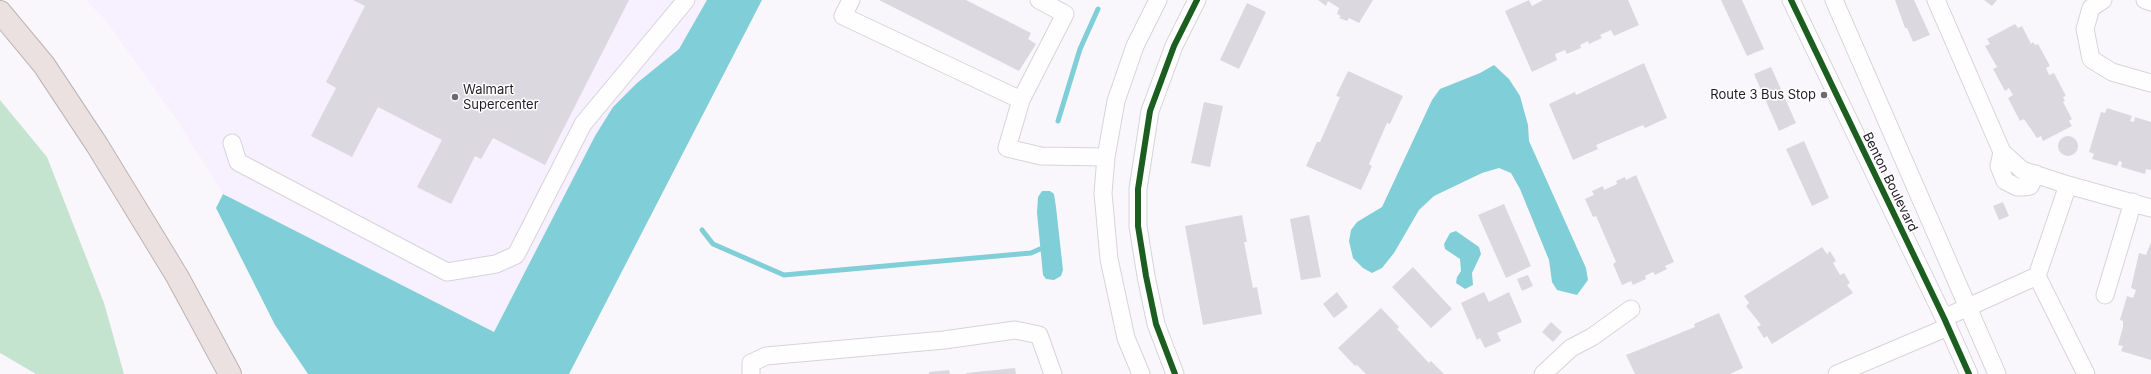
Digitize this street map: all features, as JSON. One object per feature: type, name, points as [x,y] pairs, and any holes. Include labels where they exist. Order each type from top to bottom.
[{"type":"highway","points":[[0,12],[44,65],[97,145],[177,276],[230,374]]},
{"type":"street","points":[[232,143],[238,162],[447,272],[496,264],[516,255],[583,124],[686,0]]},
{"type":"street","points":[[851,0],[843,16],[1021,100]]},
{"type":"street","points":[[1039,0],[1064,14],[1021,100],[1007,148],[1041,156],[1106,157]]},
{"type":"street","points":[[1141,374],[1126,338],[1109,259],[1103,192],[1106,157],[1116,101],[1124,74],[1135,46],[1158,0]]},
{"type":"street","points":[[1175,374],[1156,324],[1146,276],[1138,226],[1138,189],[1150,111],[1174,46],[1197,0]]},
{"type":"street","name":"Benton Boulevard","points":[[1791,0],[1969,374]]},
{"type":"street","name":"Benton Boulevard","points":[[1834,0],[1997,374]]},
{"type":"street","points":[[1936,0],[2002,152],[2022,170],[2068,185],[2151,208]]},
{"type":"street","points":[[2103,0],[2091,8],[2085,29],[2092,59],[2112,72],[2151,83]]},
{"type":"street","points":[[2145,0],[2151,2]]},
{"type":"street","points":[[1837,374],[1946,323],[1969,308],[2036,276],[2068,185]]},
{"type":"street","points":[[2105,295],[2132,202]]},
{"type":"street","points":[[2036,276],[2086,374]]},
{"type":"street","points":[[1543,374],[1571,348],[1592,337],[1631,309]]},
{"type":"street","points":[[751,374],[751,363],[766,356],[944,340],[1015,330],[1039,335],[1053,374]]},
{"type":"shaded area","points":[[86,0],[707,0],[679,49],[637,83],[613,107],[595,136],[494,332],[223,194],[177,120],[107,22]]},
{"type":"green space","points":[[0,100],[47,157],[104,303],[124,374],[36,374],[0,353]]},
{"type":"water","points":[[707,0],[762,0],[569,374],[308,374],[275,325],[216,208],[223,194],[494,332],[595,136],[613,107],[637,83],[679,49]]},
{"type":"water","points":[[1494,65],[1509,79],[1520,96],[1528,125],[1529,141],[1586,268],[1588,280],[1577,295],[1557,290],[1552,282],[1549,260],[1520,189],[1511,173],[1499,168],[1482,173],[1434,196],[1419,210],[1394,253],[1382,268],[1372,273],[1363,268],[1353,258],[1349,241],[1351,230],[1357,222],[1382,207],[1432,100],[1440,89],[1480,73]]},
{"type":"water","points":[[1042,191],[1050,191],[1054,194],[1056,207],[1063,270],[1061,276],[1054,280],[1046,279],[1043,275],[1037,213],[1038,197]]},
{"type":"water","points":[[1456,231],[1479,247],[1481,254],[1472,273],[1473,285],[1465,289],[1456,283],[1457,277],[1461,271],[1460,259],[1445,249],[1444,244],[1450,233]]},
{"type":"building","name":"Walmart Supercenter","points":[[353,0],[629,0],[545,165],[493,138],[481,159],[475,156],[451,204],[417,187],[442,140],[378,107],[352,157],[311,136],[336,88],[326,82],[365,6]]},
{"type":"building","points":[[879,0],[966,0],[1031,33],[1028,39],[1036,44],[1019,71]]},
{"type":"building","points":[[1318,0],[1373,0],[1359,23],[1349,18],[1347,21],[1339,18],[1341,16],[1337,14],[1339,8],[1328,1],[1326,6]]},
{"type":"building","points":[[1529,0],[1532,6],[1543,0],[1628,0],[1639,25],[1614,36],[1611,30],[1600,35],[1602,38],[1589,44],[1588,41],[1580,45],[1581,48],[1567,54],[1565,50],[1555,54],[1557,60],[1532,72],[1505,11]]},
{"type":"building","points":[[1721,0],[1742,0],[1764,49],[1747,56]]},
{"type":"building","points":[[1895,0],[1914,0],[1930,35],[1913,42],[1907,28],[1905,28]]},
{"type":"building","points":[[1984,0],[1997,0],[1992,6]]},
{"type":"building","points":[[1247,3],[1266,12],[1239,69],[1220,60]]},
{"type":"building","points":[[2015,24],[2018,28],[2022,26],[2031,44],[2033,42],[2035,45],[2038,44],[2050,66],[2046,68],[2049,75],[2054,73],[2066,96],[2063,97],[2065,101],[2063,102],[2072,119],[2069,121],[2072,126],[2043,141],[2041,136],[2037,138],[2024,119],[2020,121],[2008,98],[2013,95],[2009,88],[2005,91],[1993,69],[1997,67],[1985,46],[1990,44],[1987,39]]},
{"type":"building","points":[[1644,63],[1667,118],[1645,128],[1643,125],[1596,145],[1598,149],[1573,160],[1549,104],[1575,92],[1576,95]]},
{"type":"building","points":[[1771,67],[1796,123],[1779,131],[1754,74]]},
{"type":"building","points":[[1348,71],[1403,96],[1390,124],[1387,123],[1369,164],[1372,166],[1361,190],[1306,166],[1317,142],[1320,142],[1340,97],[1336,96]]},
{"type":"building","points":[[1204,102],[1223,106],[1210,167],[1191,163]]},
{"type":"building","points":[[2107,108],[2132,116],[2130,121],[2134,122],[2135,117],[2151,122],[2151,170],[2146,169],[2145,174],[2121,167],[2122,162],[2119,161],[2117,166],[2092,159],[2094,154],[2089,152],[2101,112],[2105,113]]},
{"type":"building","points":[[2068,136],[2075,139],[2078,146],[2075,153],[2068,156],[2061,153],[2058,146],[2061,139]]},
{"type":"building","points":[[1804,141],[1829,198],[1812,206],[1786,149]]},
{"type":"building","points":[[1636,175],[1674,262],[1665,266],[1667,269],[1655,275],[1653,272],[1645,276],[1646,279],[1633,285],[1631,281],[1622,285],[1613,264],[1616,262],[1596,216],[1593,217],[1585,199],[1594,195],[1592,191],[1603,186],[1604,190],[1617,184],[1616,181],[1625,177],[1626,180]]},
{"type":"building","points":[[2003,202],[2009,216],[1999,220],[1993,206]]},
{"type":"building","points":[[1504,204],[1531,266],[1506,278],[1478,215]]},
{"type":"building","points":[[1242,215],[1247,242],[1244,242],[1253,288],[1257,287],[1262,314],[1203,325],[1185,226]]},
{"type":"building","points":[[1309,215],[1321,277],[1301,280],[1290,219]]},
{"type":"building","points":[[2151,242],[2151,360],[2121,351],[2123,346],[2118,345],[2123,327],[2123,321],[2120,320],[2127,296],[2133,298],[2136,290],[2131,288],[2139,253],[2146,255]]},
{"type":"building","points":[[1822,247],[1827,254],[1830,251],[1836,261],[1833,263],[1840,275],[1844,273],[1850,283],[1847,285],[1853,293],[1772,344],[1767,336],[1764,338],[1757,327],[1761,325],[1746,306],[1749,303],[1744,296]]},
{"type":"building","points":[[1413,267],[1452,309],[1431,328],[1392,287]]},
{"type":"building","points":[[1528,275],[1533,286],[1522,291],[1517,279]]},
{"type":"building","points":[[1337,292],[1348,307],[1334,318],[1323,304]]},
{"type":"building","points":[[1484,292],[1489,302],[1509,292],[1522,322],[1497,333],[1501,341],[1485,348],[1480,338],[1477,340],[1461,303]]},
{"type":"building","points":[[1381,308],[1399,327],[1397,329],[1429,363],[1431,361],[1444,374],[1366,374],[1357,365],[1355,366],[1338,348]]},
{"type":"building","points":[[1719,313],[1743,368],[1730,374],[1635,374],[1626,355],[1695,327],[1694,324]]},
{"type":"building","points":[[1551,322],[1562,332],[1553,342],[1542,332]]},
{"type":"building","points":[[1015,368],[1016,374],[966,374],[966,373]]},
{"type":"building","points":[[949,370],[950,374],[929,374],[929,372]]},
{"type":"waterway","points":[[1058,121],[1080,49],[1098,9]]},
{"type":"waterway","points":[[702,230],[713,244],[784,275],[1031,253],[1040,249]]},
{"type":"cycle path","points":[[1175,374],[1156,324],[1146,276],[1138,226],[1138,189],[1150,111],[1174,46],[1197,0]]},
{"type":"cycle path","points":[[1791,0],[1944,318],[1969,374]]},
{"type":"place","name":"Route 3 Bus Stop","points":[[1824,95]]},
{"type":"place","name":"Walmart Supercenter","points":[[455,97]]}]
